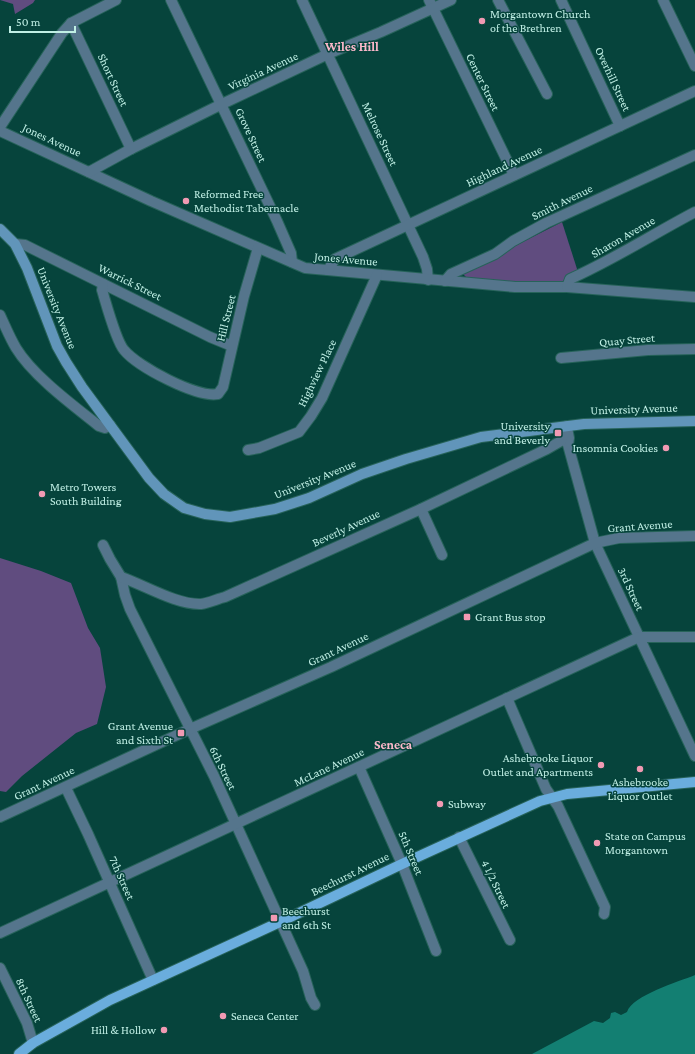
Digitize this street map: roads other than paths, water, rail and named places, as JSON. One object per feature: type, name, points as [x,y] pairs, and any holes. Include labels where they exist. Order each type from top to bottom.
[{"type":"main road","name":"Beechurst Avenue","points":[[18,1054],[33,1043],[110,1000],[280,922],[459,837],[540,801],[567,794],[695,782]]},
{"type":"street","points":[[0,127],[62,33],[71,23],[116,0]]},
{"type":"street","name":"Grove Street","points":[[171,0],[277,221],[291,253],[292,262]]},
{"type":"street","name":"Melrose Street","points":[[302,0],[428,269],[428,280]]},
{"type":"street","name":"Virginia Avenue","points":[[89,172],[131,149],[222,104],[431,4],[451,0]]},
{"type":"street","points":[[498,0],[547,94]]},
{"type":"street","name":"Overhill Street","points":[[561,0],[620,126]]},
{"type":"street","points":[[663,0],[695,66]]},
{"type":"street","name":"Center Street","points":[[431,4],[514,175]]},
{"type":"street","name":"Short Street","points":[[71,23],[131,149]]},
{"type":"street","name":"Highland Avenue","points":[[328,270],[335,259],[695,91]]},
{"type":"street","name":"Jones Avenue","points":[[0,131],[305,268],[515,287],[567,287],[695,297]]},
{"type":"street","name":"Smith Avenue","points":[[444,281],[451,274],[496,254],[513,241],[546,223],[638,180],[694,158]]},
{"type":"street","name":"Sharon Avenue","points":[[567,287],[570,279],[599,266],[662,229],[695,212]]},
{"type":"street","name":"University Avenue","points":[[0,229],[15,244],[28,268],[57,346],[66,362],[110,425],[149,478],[164,494],[184,508],[205,514],[230,517],[275,509],[309,498],[362,474],[406,458],[481,437],[567,426],[618,422],[695,421]]},
{"type":"street","name":"Warrick Street","points":[[15,244],[25,245],[210,337],[232,346]]},
{"type":"street","name":"Hill Street","points":[[103,284],[102,290],[118,337],[123,349],[130,356],[162,377],[200,393],[211,395],[218,394],[223,387],[244,296],[258,248]]},
{"type":"street","name":"Highview Place","points":[[248,450],[259,448],[299,432],[311,416],[322,398],[377,275]]},
{"type":"street","points":[[0,315],[16,349],[34,370],[99,426],[105,428],[110,425]]},
{"type":"street","name":"Quay Street","points":[[561,358],[634,351],[695,349]]},
{"type":"street","name":"Beverly Avenue","points":[[121,577],[138,583],[165,596],[188,603],[202,604],[225,597],[421,509],[561,441],[567,426]]},
{"type":"street","name":"3rd Street","points":[[567,426],[569,438],[568,445],[595,543],[695,756]]},
{"type":"street","points":[[421,509],[442,555]]},
{"type":"street","name":"Grant Avenue","points":[[0,817],[66,788],[190,729],[331,667],[595,543],[619,538],[695,536]]},
{"type":"street","name":"6th Street","points":[[103,545],[121,577],[130,609],[214,776],[303,971],[311,998],[315,1005]]},
{"type":"street","name":"McLane Avenue","points":[[0,933],[639,637],[695,637]]},
{"type":"street","points":[[507,698],[546,789],[558,806],[605,907],[604,914]]},
{"type":"street","name":"5th Street","points":[[359,767],[402,864],[436,951]]},
{"type":"street","name":"7th Street","points":[[66,788],[110,882],[153,980]]},
{"type":"street","name":"4 1/2 Street","points":[[459,837],[510,940]]},
{"type":"street","name":"8th Street","points":[[0,968],[27,1023],[33,1043]]},
{"type":"place","name":"Morgantown Church of the Brethren","points":[[482,21]]},
{"type":"place","name":"Reformed Free Methodist Tabernacle","points":[[186,201]]},
{"type":"place","name":"University and Beverly","points":[[558,433]]},
{"type":"place","name":"Insomnia Cookies","points":[[666,448]]},
{"type":"place","name":"Metro Towers South Building","points":[[42,494]]},
{"type":"place","name":"Grant Bus stop","points":[[467,617]]},
{"type":"place","name":"Grant Avenue and Sixth St","points":[[181,733]]},
{"type":"place","name":"Ashebrooke Liquor Outlet and Apartments","points":[[601,765]]},
{"type":"place","name":"Ashebrooke Liquor Outlet","points":[[640,769]]},
{"type":"place","name":"Subway","points":[[440,804]]},
{"type":"place","name":"State on Campus Morgantown","points":[[597,843]]},
{"type":"place","name":"Beechurst and 6th St","points":[[274,918]]},
{"type":"place","name":"Seneca Center","points":[[223,1016]]},
{"type":"place","name":"Hill & Hollow","points":[[164,1030]]},
{"type":"district","name":"Wiles Hill","points":[[352,46]]},
{"type":"district","name":"Seneca","points":[[393,744]]}]
